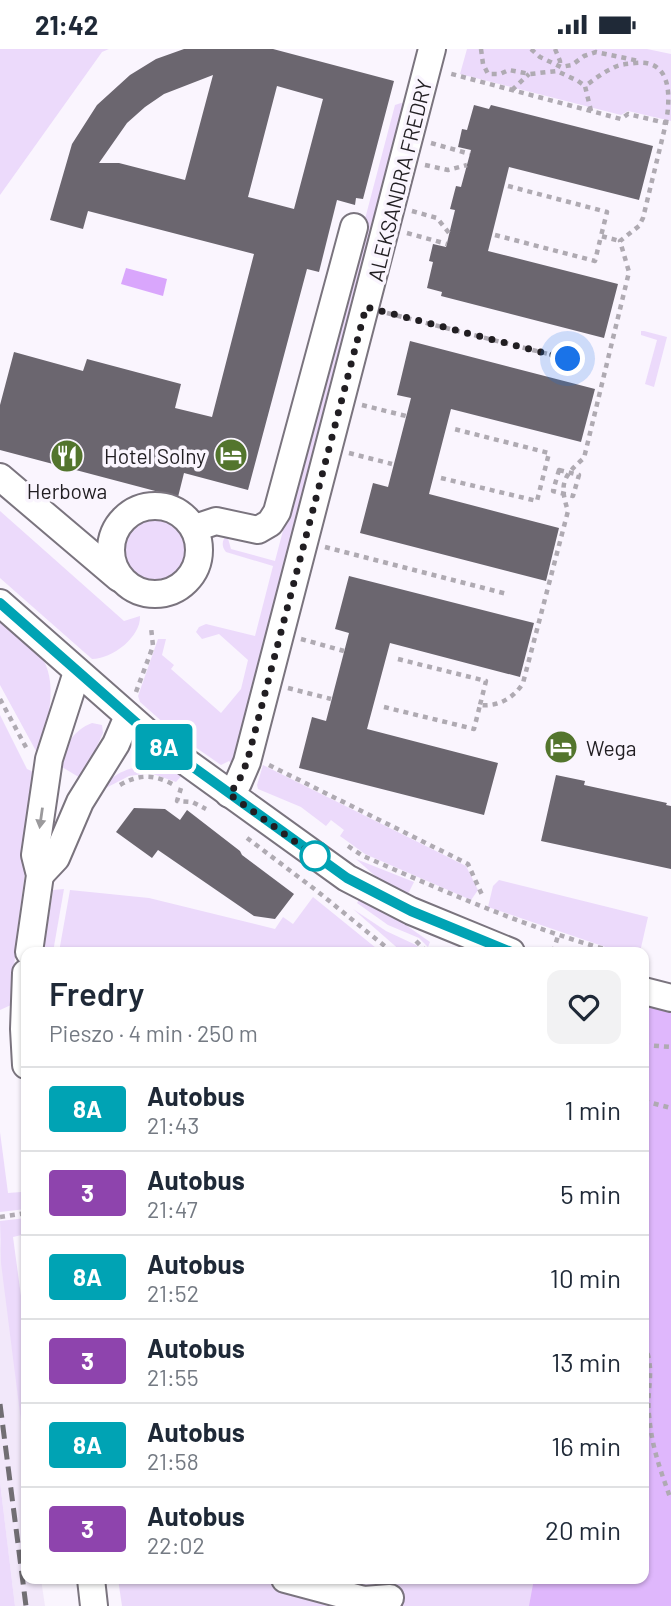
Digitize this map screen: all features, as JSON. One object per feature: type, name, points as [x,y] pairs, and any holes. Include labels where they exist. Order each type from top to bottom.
[{"type":"street","name":"ALEKSANDRA FREDRY","points":[[220,803],[238,783],[247,762],[429,58]]},
{"type":"street","points":[[195,528],[216,521],[258,530],[270,523],[276,512],[354,227]]},
{"type":"street","points":[[0,477],[124,581],[146,594],[173,591],[195,571],[199,542],[195,528],[179,512],[157,505],[128,513],[118,524],[110,554],[115,569],[124,581]]},
{"type":"street","points":[[0,603],[99,690],[130,708],[157,741],[220,803],[366,889],[411,911],[499,947]]},
{"type":"street","points":[[30,947],[40,875],[35,855],[40,757],[77,672]]},
{"type":"street","points":[[40,757],[65,733],[99,690]]},
{"type":"street","points":[[100,787],[130,708]]},
{"type":"street","points":[[40,875],[56,857],[100,787],[126,754],[157,741]]},
{"type":"street","points":[[649,992],[671,998]]},
{"type":"street","points":[[92,1584],[94,1606]]},
{"type":"street","points":[[303,1584],[364,1601],[390,1598]]},
{"type":"path","points":[[481,49],[482,64],[488,74],[500,74],[509,70],[530,74],[559,69],[596,52],[657,66],[668,78],[670,103],[643,218],[639,226],[620,241]]},
{"type":"path","points":[[531,49],[585,86],[591,111]]},
{"type":"path","points":[[555,49],[559,69]]},
{"type":"path","points":[[429,58],[512,90],[621,118],[628,114],[666,123]]},
{"type":"path","points":[[585,86],[611,68],[645,62]]},
{"type":"path","points":[[512,90],[530,74]]},
{"type":"path","points":[[451,149],[470,154]]},
{"type":"path","points":[[428,165],[448,170],[467,165]]},
{"type":"path","points":[[495,235],[595,261],[607,212],[508,186]]},
{"type":"path","points":[[417,213],[437,218],[449,233]]},
{"type":"path","points":[[601,236],[620,241]]},
{"type":"path","points":[[429,239],[446,244]]},
{"type":"path","points":[[480,705],[501,703],[517,693],[523,683],[568,511],[562,493],[568,472],[584,458],[629,272],[620,241]]},
{"type":"path","points":[[366,307],[568,359]]},
{"type":"path","points":[[372,407],[405,416]]},
{"type":"path","points":[[441,478],[537,501],[549,453],[454,429]]},
{"type":"path","points":[[360,456],[392,464]]},
{"type":"path","points":[[559,470],[568,472],[579,475],[573,496],[553,491],[559,470]]},
{"type":"path","points":[[304,542],[507,594]]},
{"type":"path","points":[[130,708],[153,646],[151,627]]},
{"type":"path","points":[[311,642],[344,651]]},
{"type":"path","points":[[384,707],[474,729],[486,681],[398,659]]},
{"type":"path","points":[[298,691],[331,699]]},
{"type":"path","points":[[0,699],[40,757]]},
{"type":"path","points":[[261,761],[468,864],[483,897]]},
{"type":"path","points":[[100,787],[149,776],[164,779],[192,793]]},
{"type":"path","points":[[177,801],[220,803]]},
{"type":"path","points":[[241,834],[387,947]]},
{"type":"path","points":[[341,841],[375,861],[486,909],[558,936],[597,947]]},
{"type":"path","points":[[555,947],[558,936]]},
{"type":"path","points":[[649,1045],[671,1047]]},
{"type":"path","points":[[649,1102],[671,1108]]},
{"type":"path","points":[[0,1217],[21,1214]]},
{"type":"path","points":[[649,1357],[652,1365],[649,1399]]},
{"type":"path","points":[[649,1419],[652,1447],[671,1500]]},
{"type":"shaded area","points":[[0,49],[109,49],[102,52],[0,195]]},
{"type":"shaded area","points":[[467,49],[647,49],[671,54],[671,121],[628,111],[621,115],[460,74]]},
{"type":"shaded area","points":[[395,105],[408,105],[234,766],[229,761],[221,765],[175,733],[140,702],[138,696],[158,639],[166,639],[162,655],[174,665],[171,669],[221,713],[241,689],[248,660],[219,634],[202,639],[196,632],[206,624],[255,636],[273,566],[226,552],[223,541],[227,535],[231,549],[275,561]]},
{"type":"shaded area","points":[[126,268],[167,279],[163,296],[121,284]]},
{"type":"shaded area","points":[[641,331],[667,337],[654,387],[645,384],[657,340],[641,335]]},
{"type":"shaded area","points":[[0,511],[124,621],[140,616],[136,632],[131,639],[116,651],[92,659],[0,578]]},
{"type":"shaded area","points":[[157,515],[182,525],[192,550],[182,575],[157,585],[132,575],[122,550],[132,525]]},
{"type":"shaded area","points":[[0,616],[25,639],[46,665],[51,689],[41,755],[36,751],[0,685]]},
{"type":"shaded area","points":[[0,715],[27,769],[38,774],[17,933],[11,1005],[0,1010]]},
{"type":"shaded area","points":[[92,723],[102,725],[103,733],[82,779],[57,764],[75,735]]},
{"type":"shaded area","points":[[153,765],[182,775],[176,782],[150,773],[129,776],[102,790],[112,778],[124,771]]},
{"type":"shaded area","points":[[263,765],[466,866],[478,890],[471,900],[365,854],[340,836],[344,830],[331,820],[326,826],[301,807],[258,789]]},
{"type":"shaded area","points":[[356,859],[414,882],[409,892],[406,895],[391,890]]},
{"type":"shaded area","points":[[499,880],[648,917],[641,947],[605,947],[488,907],[493,886]]},
{"type":"shaded area","points":[[64,889],[54,947],[44,947],[53,890]]},
{"type":"shaded area","points":[[70,890],[149,898],[275,929],[283,917],[293,924],[313,897],[375,947],[60,947]]},
{"type":"shaded area","points":[[360,898],[383,909],[430,942],[428,947],[419,938],[388,925],[357,903]]},
{"type":"shaded area","points":[[353,909],[386,931],[418,947],[396,947]]},
{"type":"shaded area","points":[[649,1003],[671,1009],[671,1606],[529,1606],[533,1584],[649,1584]]},
{"type":"shaded area","points":[[0,1132],[8,1193],[21,1192],[21,1210],[0,1212]]},
{"type":"shaded area","points":[[21,1219],[21,1235],[13,1237],[21,1296],[21,1421],[1,1263],[0,1221]]},
{"type":"shaded area","points":[[0,1240],[21,1418],[21,1584],[42,1584],[45,1606],[15,1606],[0,1482]]},
{"type":"shaded area","points":[[0,1482],[15,1606],[0,1606]]},
{"type":"shaded area","points":[[119,1584],[537,1584],[533,1606],[122,1606]]},
{"type":"building","points":[[184,49],[273,49],[394,81],[363,199],[356,198],[355,205],[337,200],[319,272],[307,269],[248,490],[184,473],[178,497],[0,450],[0,405],[14,352],[83,371],[87,359],[181,384],[175,408],[212,417],[254,254],[88,211],[83,229],[50,220],[72,144],[97,105],[130,75],[156,59]],"holes":[[[213,75],[185,180],[119,163],[99,163],[127,123],[145,107],[164,94]],[[277,86],[323,99],[294,209],[248,197]]]},
{"type":"building","points":[[474,105],[489,109],[491,105],[653,146],[639,200],[509,167],[488,251],[618,284],[604,338],[441,296],[442,292],[427,288],[433,262],[429,261],[433,244],[446,247],[455,210],[450,209],[456,186],[461,187],[471,150],[458,147],[462,129],[467,130]]},
{"type":"building","points":[[410,341],[595,389],[581,442],[451,409],[429,494],[559,528],[546,581],[360,533],[373,483],[388,487],[411,398],[397,395]]},
{"type":"building","points":[[349,576],[534,623],[520,677],[390,643],[367,729],[498,763],[484,815],[299,768],[312,717],[326,721],[349,633],[335,629]]},
{"type":"building","points":[[556,775],[585,781],[584,785],[671,806],[671,869],[541,841]]},
{"type":"building","points":[[134,808],[165,809],[180,820],[187,810],[294,894],[275,919],[254,916],[158,850],[152,858],[116,832]]},
{"type":"railway","points":[[0,1404],[21,1567]]},
{"type":"railway","points":[[23,1584],[26,1606]]},
{"type":"bus line","name":"8A","points":[[0,603],[157,741],[199,774],[347,878],[411,911],[498,947]]},
{"type":"place","name":"Hotel Solny","points":[[231,455]]},
{"type":"place","name":"Herbowa","points":[[67,456]]},
{"type":"place","name":"Wega","points":[[561,747]]},
{"type":"route","points":[[315,856],[229,794],[238,783],[247,762],[366,307],[568,359]]}]
